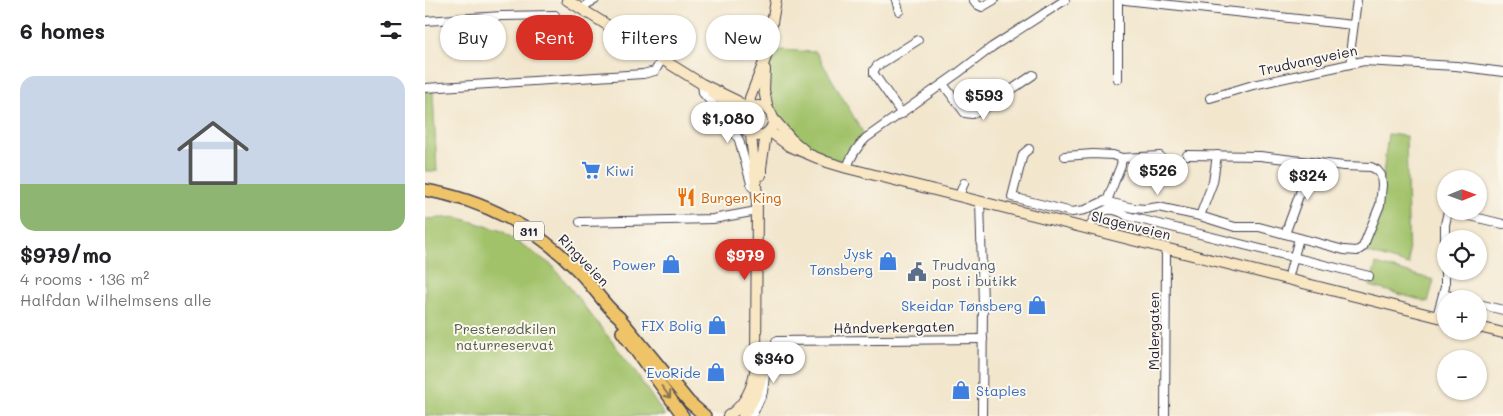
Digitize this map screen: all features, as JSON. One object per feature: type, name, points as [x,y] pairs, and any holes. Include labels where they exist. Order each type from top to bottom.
[{"type":"main road","points":[[567,0],[603,22]]},
{"type":"main road","points":[[774,15],[777,0]]},
{"type":"main road","points":[[664,60],[702,84],[722,100],[751,135],[761,136],[767,133]]},
{"type":"main road","points":[[749,110],[750,98],[765,60]]},
{"type":"main road","points":[[743,416],[759,390],[763,365],[763,197],[761,168],[767,133],[772,124],[764,90],[766,60]]},
{"type":"main road","points":[[702,84],[725,94],[749,110]]},
{"type":"main road","points":[[743,125],[744,116],[749,110],[760,107],[770,114]]},
{"type":"main road","name":"Slagenveien","points":[[770,114],[791,139],[810,155]]},
{"type":"main road","name":"Slagenveien","points":[[767,133],[789,146],[847,168],[1437,317]]},
{"type":"main road","points":[[728,416],[747,397],[755,376],[757,350],[757,195],[751,135]]},
{"type":"main road","name":"Ringveien","points":[[425,190],[469,201],[497,212],[523,226],[562,255],[583,276],[689,402],[705,416]]},
{"type":"main road","name":"Ringveien","points":[[609,309],[614,321],[683,416]]},
{"type":"main road","points":[[1487,329],[1503,333]]},
{"type":"street","points":[[583,10],[587,4],[595,0]]},
{"type":"street","points":[[896,0],[899,11]]},
{"type":"street","points":[[973,0],[975,4],[982,7],[994,0]]},
{"type":"street","points":[[847,168],[858,146],[867,138],[943,84],[992,46],[1065,0]]},
{"type":"street","points":[[1118,0],[1118,79]]},
{"type":"street","points":[[1125,0],[1353,25]]},
{"type":"street","points":[[1352,62],[1351,46],[1357,0]]},
{"type":"street","points":[[425,21],[516,16]]},
{"type":"street","points":[[901,114],[874,74],[874,70],[877,66],[918,40]]},
{"type":"street","points":[[425,88],[648,74],[655,71],[661,60]]},
{"type":"street","name":"Trudvangveien","points":[[1210,98],[1253,85],[1352,62],[1456,66],[1503,72]]},
{"type":"street","points":[[943,84],[965,112],[972,114],[980,111],[1033,76]]},
{"type":"street","points":[[580,222],[713,219],[757,211],[748,167],[739,140],[728,121],[703,93],[702,84]]},
{"type":"street","name":"Slagenveien","points":[[1029,149],[1023,154],[1012,197],[1072,212],[1085,210],[1100,202],[1107,202],[1123,209],[1158,207],[1200,216],[1235,227],[1259,227],[1357,251],[1363,247],[1380,205],[1382,191],[1381,175],[1371,167],[1308,162]]},
{"type":"street","points":[[1065,156],[1093,154],[1113,155],[1122,158],[1160,156]]},
{"type":"street","points":[[1200,216],[1213,182],[1217,155]]},
{"type":"street","points":[[1187,156],[1260,156],[1308,162],[1304,182],[1285,234]]},
{"type":"street","name":"Slagenveien","points":[[1107,202],[1122,158]]},
{"type":"street","points":[[959,196],[964,183]]},
{"type":"street","points":[[980,201],[983,339],[982,416]]},
{"type":"street","points":[[1089,228],[1098,213],[1105,210],[1123,209],[1127,216],[1369,276]]},
{"type":"street","points":[[1443,290],[1446,268],[1445,220]]},
{"type":"street","points":[[1487,220],[1503,224]]},
{"type":"street","points":[[1288,279],[1299,238]]},
{"type":"street","name":"Malergaten","points":[[1163,247],[1166,253],[1165,416]]},
{"type":"street","points":[[1487,306],[1503,310]]},
{"type":"street","name":"Håndverkergaten","points":[[776,341],[983,339]]},
{"type":"street","points":[[753,416],[763,392],[765,380],[763,365]]},
{"type":"green space","points":[[780,51],[816,52],[866,138],[842,161],[825,157],[809,150],[795,140],[776,117],[768,100],[767,84],[769,60],[780,60]]},
{"type":"green space","points":[[425,91],[433,91],[437,171],[425,171]]},
{"type":"green space","points":[[1388,134],[1406,136],[1409,265],[1365,252],[1383,175]]},
{"type":"green space","name":"Presterødkilen naturreservat","points":[[457,217],[502,231],[553,266],[631,366],[665,416],[425,416],[425,219]]},
{"type":"green space","points":[[1376,264],[1434,280],[1428,302],[1370,286]]},
{"type":"place","name":"Kiwi","points":[[591,170]]},
{"type":"place","name":"Burger King","points":[[686,197]]},
{"type":"place","name":"Jysk Tønsberg","points":[[888,261]]},
{"type":"place","name":"Power","points":[[671,264]]},
{"type":"place","name":"Trudvang post i butikk","points":[[917,272]]},
{"type":"place","name":"Skeidar Tønsberg","points":[[1037,305]]},
{"type":"place","name":"FIX Bolig","points":[[717,325]]},
{"type":"place","name":"EvoRide","points":[[716,372]]},
{"type":"place","name":"Staples","points":[[961,390]]}]
